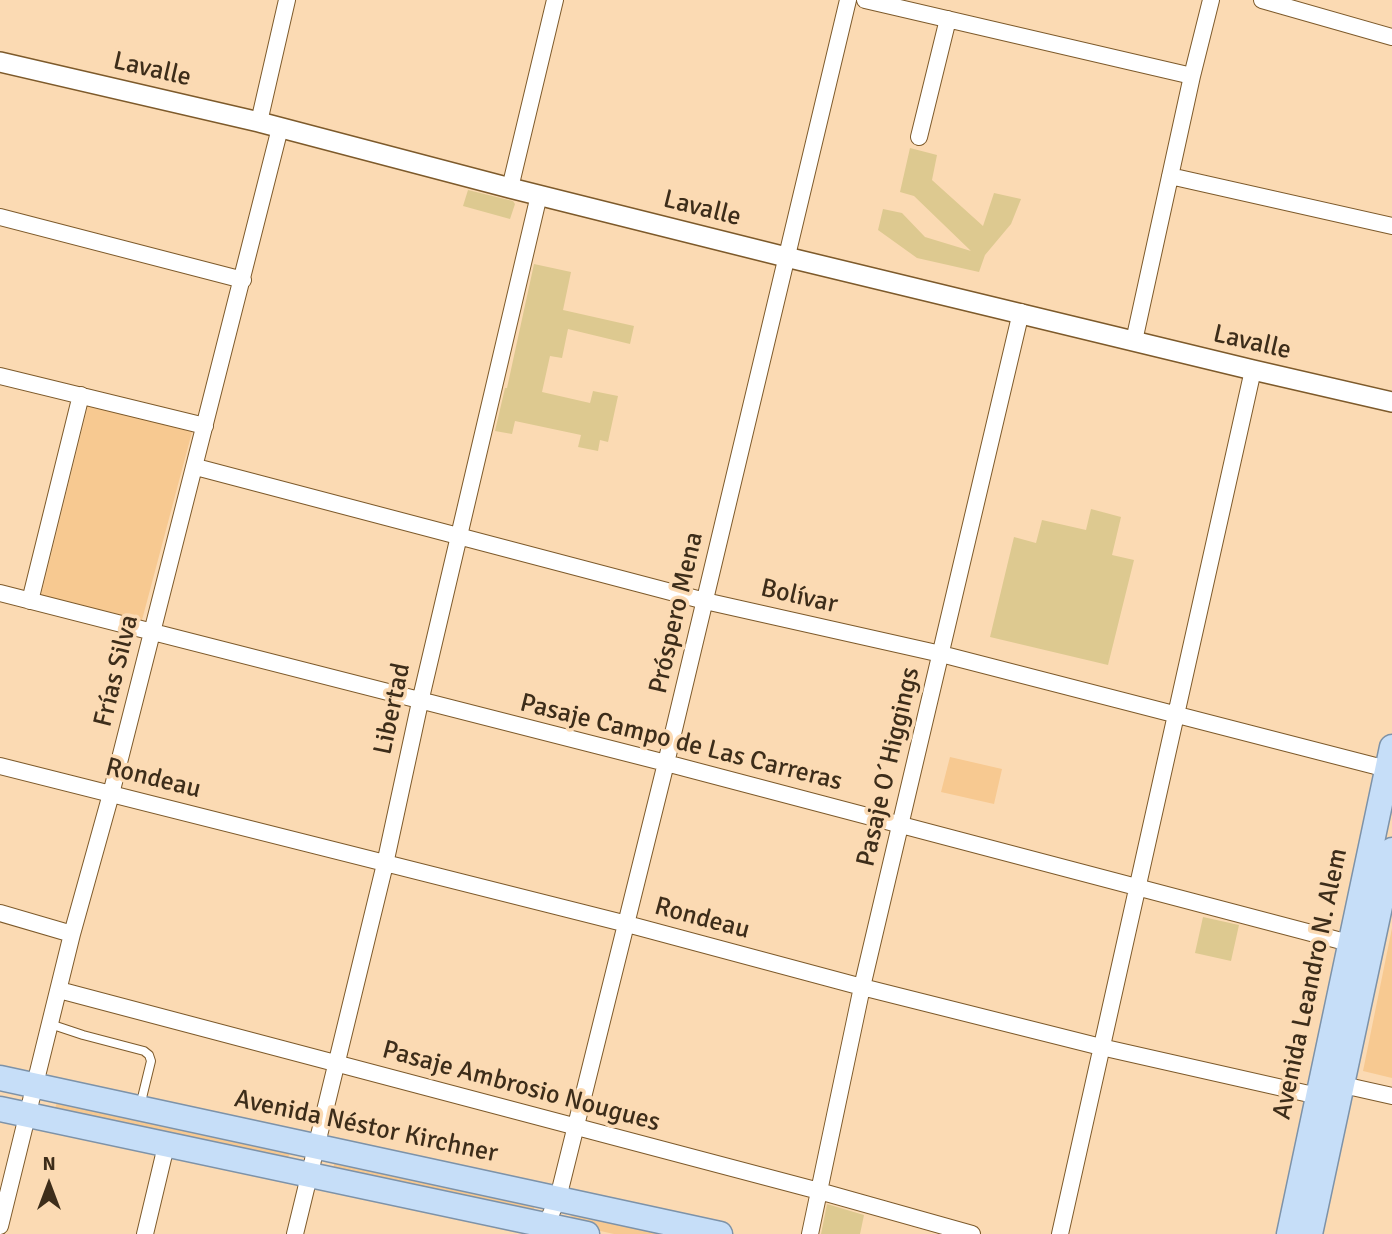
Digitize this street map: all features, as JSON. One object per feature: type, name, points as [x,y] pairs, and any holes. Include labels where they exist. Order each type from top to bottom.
[{"type":"main road","name":"Avenida Leandro N. Alem","points":[[1289,1234],[1349,943],[1390,763]]},
{"type":"main road","name":"Avenida Leandro N. Alem","points":[[1310,1234],[1392,850]]},
{"type":"main road","name":"Avenida Néstor Kirchner","points":[[0,1078],[720,1234]]},
{"type":"main road","points":[[0,1110],[544,1229],[587,1234]]},
{"type":"street","points":[[259,122],[287,0]]},
{"type":"street","points":[[510,188],[555,0]]},
{"type":"street","name":"Próspero Mena","points":[[544,1229],[558,1198],[627,924],[848,0]]},
{"type":"street","points":[[865,0],[1192,76]]},
{"type":"street","points":[[1134,341],[1211,0]]},
{"type":"street","points":[[1262,0],[1392,37]]},
{"type":"street","points":[[919,137],[948,19]]},
{"type":"street","name":"Lavalle","points":[[0,62],[259,122],[786,257],[1392,402]]},
{"type":"street","name":"Frías Silva","points":[[0,1227],[72,934],[196,467],[280,128]]},
{"type":"street","points":[[1170,176],[1392,226]]},
{"type":"street","name":"Libertad","points":[[295,1234],[385,864],[419,702],[539,195]]},
{"type":"street","points":[[0,217],[243,280]]},
{"type":"street","name":"Pasaje O´Higgings","points":[[810,1234],[862,987],[1021,312]]},
{"type":"street","points":[[1060,1234],[1253,370]]},
{"type":"street","points":[[0,376],[205,426]]},
{"type":"street","points":[[30,601],[81,395]]},
{"type":"street","name":"Bolívar","points":[[196,467],[705,601],[941,654],[1177,714],[1390,763]]},
{"type":"street","name":"Pasaje Campo de Las Carreras","points":[[0,593],[900,824],[1349,943]]},
{"type":"street","name":"Rondeau","points":[[0,766],[1101,1047],[1318,1096]]},
{"type":"street","points":[[0,913],[72,934]]},
{"type":"street","name":"Pasaje Ambrosio Nougues","points":[[59,989],[971,1234]]},
{"type":"street","points":[[1318,1096],[1343,1085],[1392,1096]]},
{"type":"street","points":[[145,1234],[166,1146]]},
{"type":"lane","points":[[50,1024],[144,1051],[149,1055],[139,1109]]},
{"type":"shaded area","points":[[88,405],[192,432],[142,620],[41,595]]},
{"type":"shaded area","points":[[950,757],[1002,769],[994,804],[941,792]]},
{"type":"shaded area","points":[[1392,928],[1392,1078],[1363,1071]]},
{"type":"shaded area","points":[[57,1102],[290,1152],[285,1166],[52,1117]]},
{"type":"shaded area","points":[[335,1159],[536,1202],[531,1218],[332,1175]]},
{"type":"shaded area","points":[[573,1211],[675,1234],[614,1234],[569,1224]]},
{"type":"building","points":[[910,148],[937,155],[932,180],[983,226],[994,193],[1021,199],[1011,224],[985,255],[979,272],[917,258],[878,230],[883,209],[902,213],[925,237],[971,251],[914,196],[900,192]]},
{"type":"building","points":[[468,190],[513,201],[515,204],[510,219],[463,206]]},
{"type":"building","points":[[534,264],[571,272],[563,310],[634,326],[630,344],[568,329],[562,358],[550,356],[542,392],[590,403],[593,391],[618,396],[608,442],[600,440],[598,451],[578,447],[581,435],[515,421],[512,434],[495,431]]},
{"type":"building","points":[[1091,509],[1121,517],[1112,555],[1134,560],[1108,665],[990,637],[1014,537],[1036,543],[1042,520],[1086,530]]},
{"type":"building","points":[[1203,917],[1239,925],[1231,961],[1195,953]]},
{"type":"building","points":[[827,1204],[864,1215],[860,1234],[821,1234]]}]
